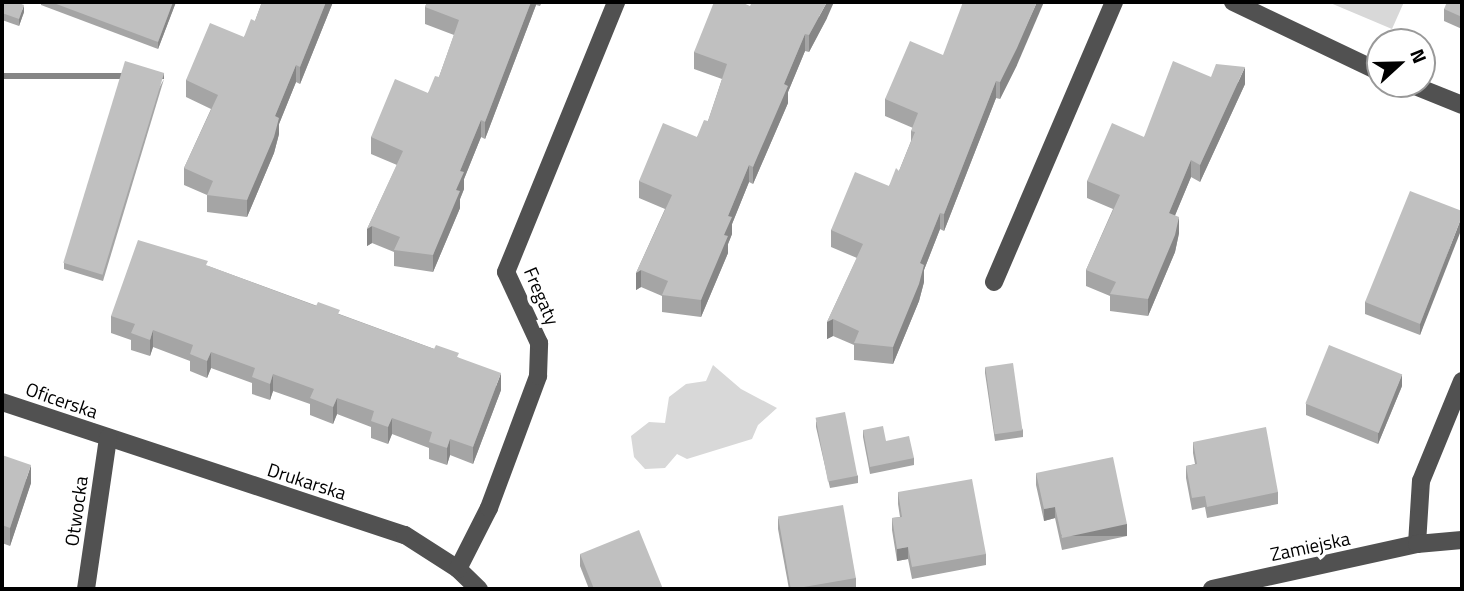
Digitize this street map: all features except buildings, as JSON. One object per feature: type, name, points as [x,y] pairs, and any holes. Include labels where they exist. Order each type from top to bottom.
[{"type":"street","name":"Fregaty","points":[[458,569],[489,508],[538,376],[539,343],[506,272],[616,2]]},
{"type":"street","points":[[994,282],[1114,2]]},
{"type":"street","points":[[1234,2],[1366,65]]},
{"type":"street","points":[[1436,95],[1462,106]]},
{"type":"street","points":[[1417,544],[1421,481],[1462,381]]},
{"type":"street","name":"Oficerska","points":[[2,402],[108,438]]},
{"type":"street","name":"Drukarska","points":[[108,438],[405,535],[458,569],[479,589]]},
{"type":"street","name":"Otwocka","points":[[86,589],[108,438]]},
{"type":"street","name":"Zamiejska","points":[[1212,589],[1417,544],[1462,540]]},
{"type":"shaded area","points":[[1328,2],[1404,2],[1392,28]]},
{"type":"shaded area","points":[[713,365],[741,389],[777,408],[758,425],[752,439],[687,459],[677,454],[665,468],[645,469],[634,457],[631,436],[649,422],[665,423],[669,397],[686,384],[706,381]]}]
